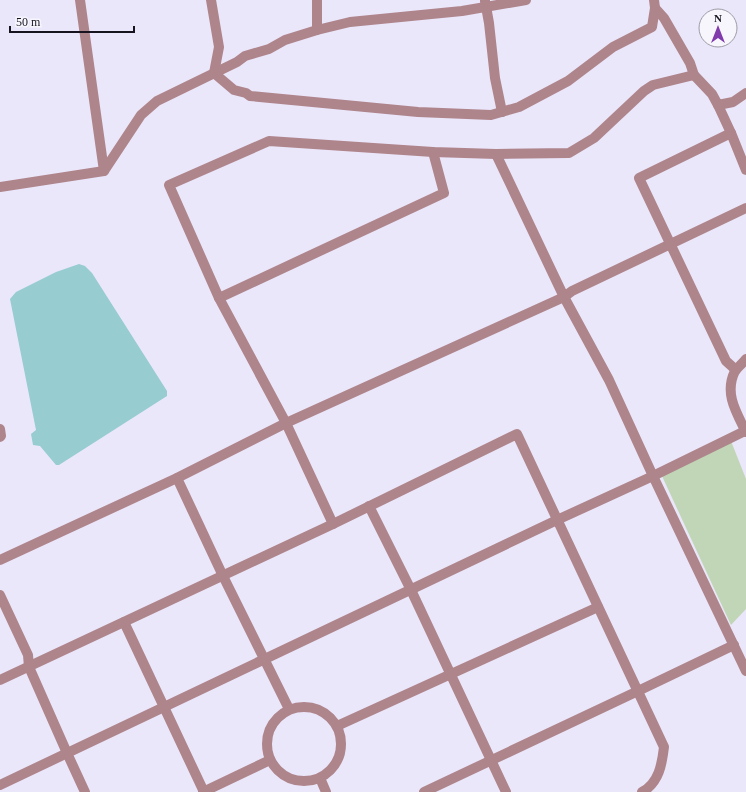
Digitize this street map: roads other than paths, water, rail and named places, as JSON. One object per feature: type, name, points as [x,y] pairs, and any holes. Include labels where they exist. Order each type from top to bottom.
[{"type":"street","points":[[80,0],[104,171]]},
{"type":"street","points":[[211,0],[219,47],[214,73]]},
{"type":"street","points":[[318,0],[318,30]]},
{"type":"street","points":[[0,187],[104,171],[141,115],[157,101],[237,62],[245,56],[270,49],[285,40],[350,22],[462,11],[486,3],[526,0]]},
{"type":"street","points":[[486,3],[502,112]]},
{"type":"street","points":[[214,73],[234,90],[246,93],[250,96],[418,112],[491,115],[519,107],[568,81],[613,47],[652,27],[654,4]]},
{"type":"street","points":[[654,4],[664,18],[690,63],[694,75],[712,94],[731,133],[746,170]]},
{"type":"street","points":[[333,524],[286,423],[219,298],[169,185],[269,141],[433,152],[496,154],[570,153],[594,138],[648,88],[653,85],[694,75]]},
{"type":"street","points":[[718,105],[733,102],[746,93]]},
{"type":"street","points":[[731,133],[639,178],[726,361],[736,370]]},
{"type":"street","points":[[219,298],[444,193],[433,152]]},
{"type":"street","points":[[496,154],[564,297],[609,380],[746,671]]},
{"type":"street","points":[[0,560],[177,478],[286,423],[564,297],[572,291],[746,208]]},
{"type":"street","points":[[0,785],[746,432],[731,400],[730,385],[736,370],[746,359]]},
{"type":"street","points":[[0,429],[0,436]]},
{"type":"street","points":[[0,680],[333,524],[517,434],[664,747],[660,770],[654,782],[642,792]]},
{"type":"street","points":[[177,478],[288,709]]},
{"type":"street","points":[[369,506],[411,590],[506,792]]},
{"type":"street","points":[[0,595],[28,655],[29,667],[85,792]]},
{"type":"street","points":[[337,726],[598,607]]},
{"type":"street","points":[[124,622],[204,792],[270,760]]},
{"type":"street","points":[[424,792],[734,645]]},
{"type":"street","points":[[300,706],[322,710],[331,717],[337,726],[341,738],[341,750],[337,761],[330,771],[320,778],[309,781],[297,781],[286,777],[277,770],[270,760],[267,748],[267,737],[271,725],[278,716],[288,709],[300,706]]},
{"type":"street","points":[[320,778],[326,792]]}]
